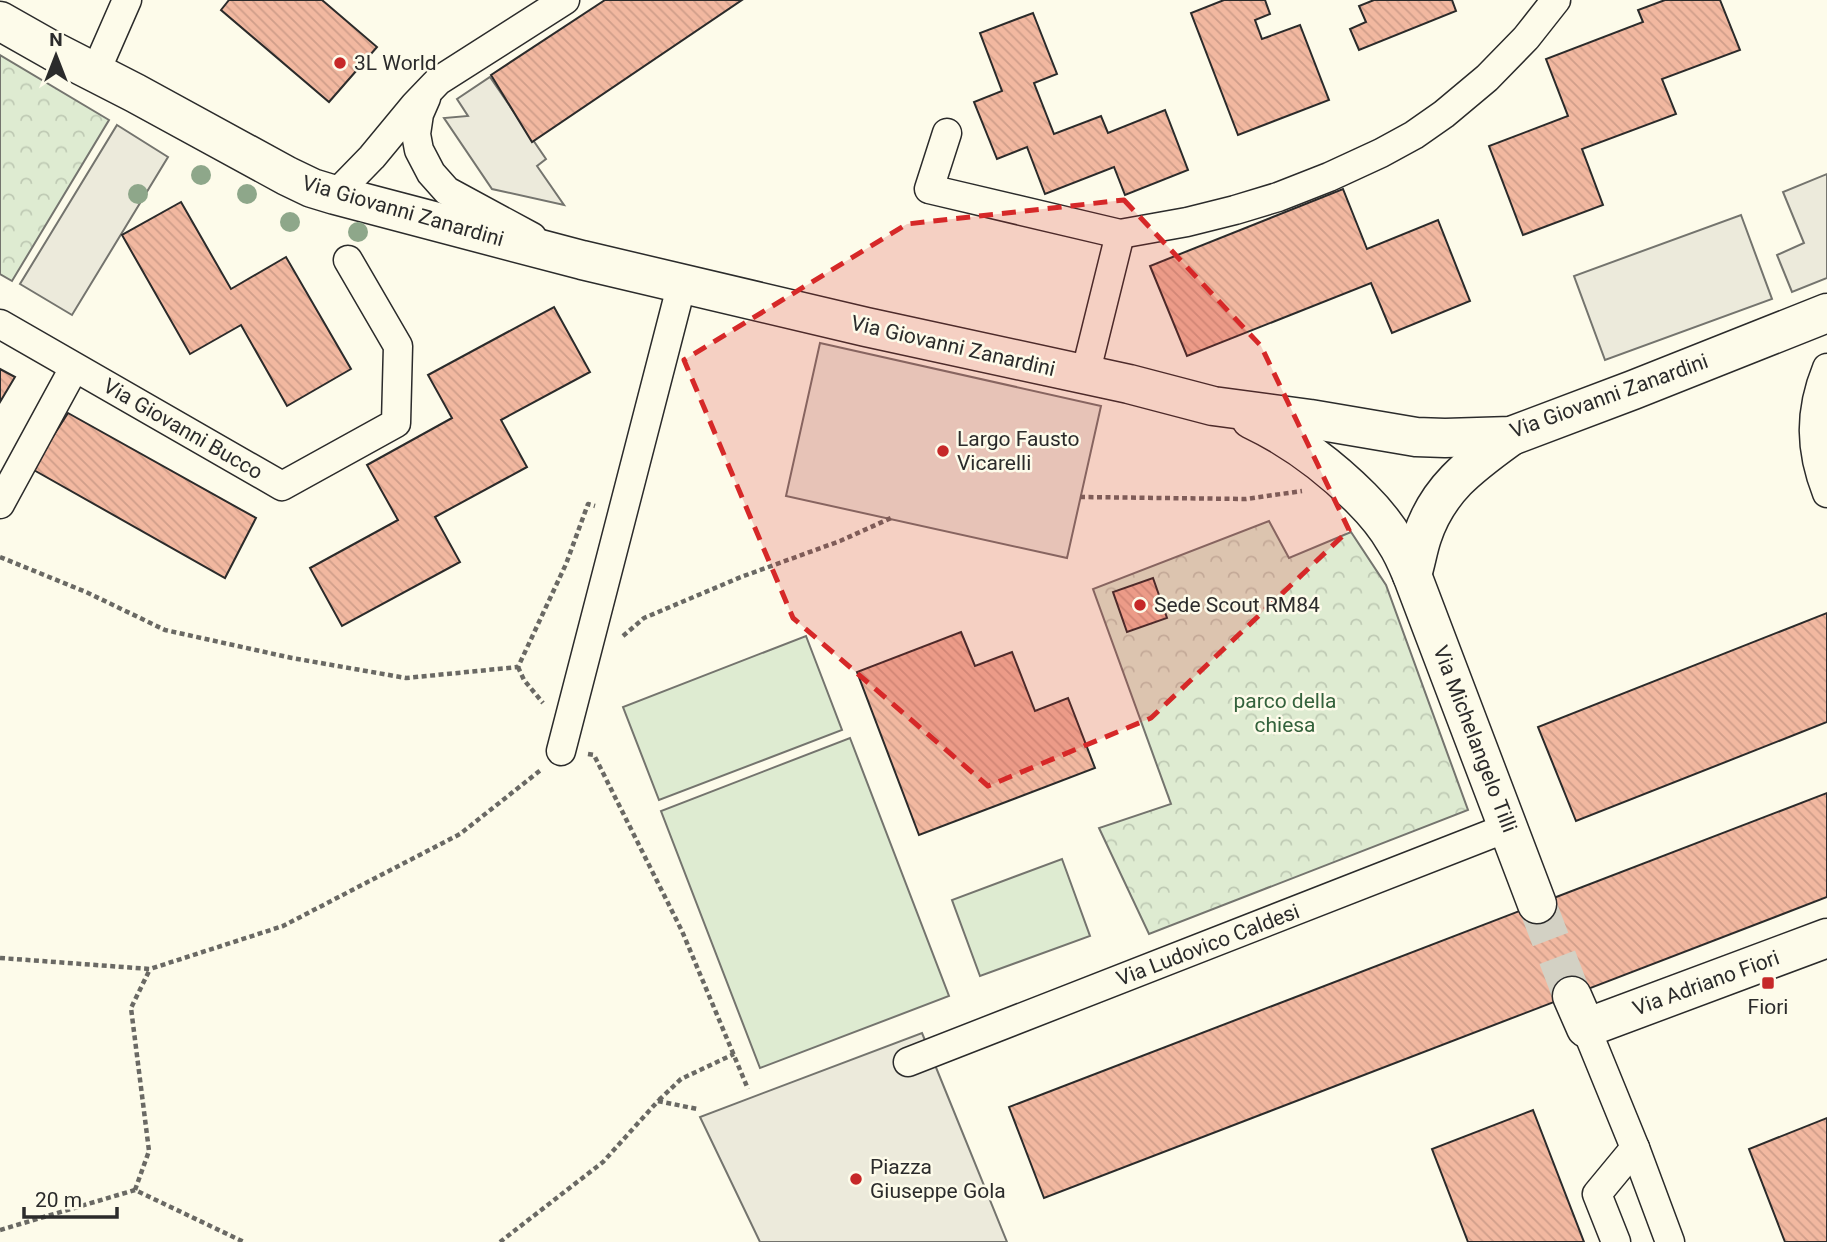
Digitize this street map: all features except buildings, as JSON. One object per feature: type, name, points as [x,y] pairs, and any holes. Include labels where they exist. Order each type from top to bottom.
[{"type":"street","points":[[95,73],[127,0]]},
{"type":"street","points":[[335,195],[438,82],[565,0]]},
{"type":"street","points":[[947,133],[929,189],[1120,234],[1187,222],[1235,210],[1304,187],[1381,153],[1413,135],[1444,114],[1487,78],[1526,38],[1556,0]]},
{"type":"street","name":"Via Giovanni Zanardini","points":[[0,21],[312,188],[416,218],[570,257],[1213,405],[1416,437],[1511,436],[1827,313]]},
{"type":"street","points":[[430,89],[419,114],[416,134],[419,150],[431,173],[447,191],[570,257]]},
{"type":"street","points":[[1085,376],[1120,234]]},
{"type":"street","name":"Via Giovanni Bucco","points":[[0,324],[282,486],[396,423],[398,346],[348,260]]},
{"type":"street","points":[[561,751],[682,283]]},
{"type":"street","points":[[0,504],[74,368]]},
{"type":"street","points":[[1827,368],[1818,394],[1814,443],[1817,464],[1827,493]]},
{"type":"street","name":"Via Michelangelo Tilli","points":[[1213,405],[1271,429],[1324,464],[1378,516],[1395,539],[1412,575],[1537,904]]},
{"type":"street","points":[[1412,575],[1422,538],[1438,501],[1461,474],[1511,436]]},
{"type":"street","name":"Via Ludovico Caldesi","points":[[908,1062],[1509,827]]},
{"type":"street","name":"Via Adriano Fiori","points":[[1579,1012],[1827,938]]},
{"type":"street","points":[[1579,1012],[1670,1242]]},
{"type":"street","points":[[1616,1242],[1598,1194],[1635,1148]]},
{"type":"path","points":[[1080,497],[1246,499],[1306,490]]},
{"type":"path","points":[[0,557],[86,592],[165,630],[292,658],[406,678],[518,667],[566,564],[588,504],[623,512]]},
{"type":"path","points":[[582,670],[644,618],[741,577],[840,541],[891,518]]},
{"type":"path","points":[[0,957],[150,969],[283,926],[460,834],[535,776],[561,751],[594,755],[682,931],[748,1089]]},
{"type":"path","points":[[135,1190],[149,1151],[131,1008],[150,969]]},
{"type":"path","points":[[500,1242],[603,1162],[681,1079],[734,1054]]},
{"type":"path","points":[[658,1101],[697,1109]]},
{"type":"path","points":[[0,1230],[135,1190],[244,1242]]},
{"type":"highlighted area","points":[[1124,200],[1261,346],[1349,530],[1151,718],[988,786],[793,618],[684,360],[907,224]]},
{"type":"green space","points":[[0,55],[109,120],[12,281],[0,274]]},
{"type":"green space","name":"parco della chiesa","points":[[1269,521],[1289,558],[1351,532],[1386,585],[1468,810],[1149,934],[1099,828],[1171,804],[1093,589]]},
{"type":"green space","points":[[806,636],[842,730],[659,800],[623,707]]},
{"type":"green space","points":[[850,738],[949,996],[760,1068],[661,811]]},
{"type":"green space","points":[[1062,859],[1090,936],[980,976],[952,900]]},
{"type":"shaded area","points":[[490,77],[546,159],[537,166],[564,205],[492,189],[444,118],[468,116],[457,99]]},
{"type":"shaded area","points":[[117,125],[168,157],[72,315],[20,284]]},
{"type":"shaded area","points":[[1827,174],[1827,278],[1792,292],[1777,255],[1804,243],[1783,192]]},
{"type":"shaded area","points":[[1741,215],[1772,299],[1605,360],[1574,276]]},
{"type":"shaded area","name":"Largo Fausto Vicarelli","points":[[820,343],[1101,406],[1067,558],[786,496]]},
{"type":"shaded area","name":"Piazza Giuseppe Gola","points":[[922,1033],[1007,1242],[760,1242],[700,1117]]},
{"type":"tunnel","points":[[1537,904],[1572,996]]},
{"type":"place","name":"3L World","points":[[340,63]]},
{"type":"place","name":"Largo Fausto Vicarelli","points":[[943,451]]},
{"type":"place","name":"Sede Scout RM84","points":[[1140,605]]},
{"type":"place","name":"Fiori","points":[[1768,983]]},
{"type":"place","name":"Piazza Giuseppe Gola","points":[[856,1179]]}]
